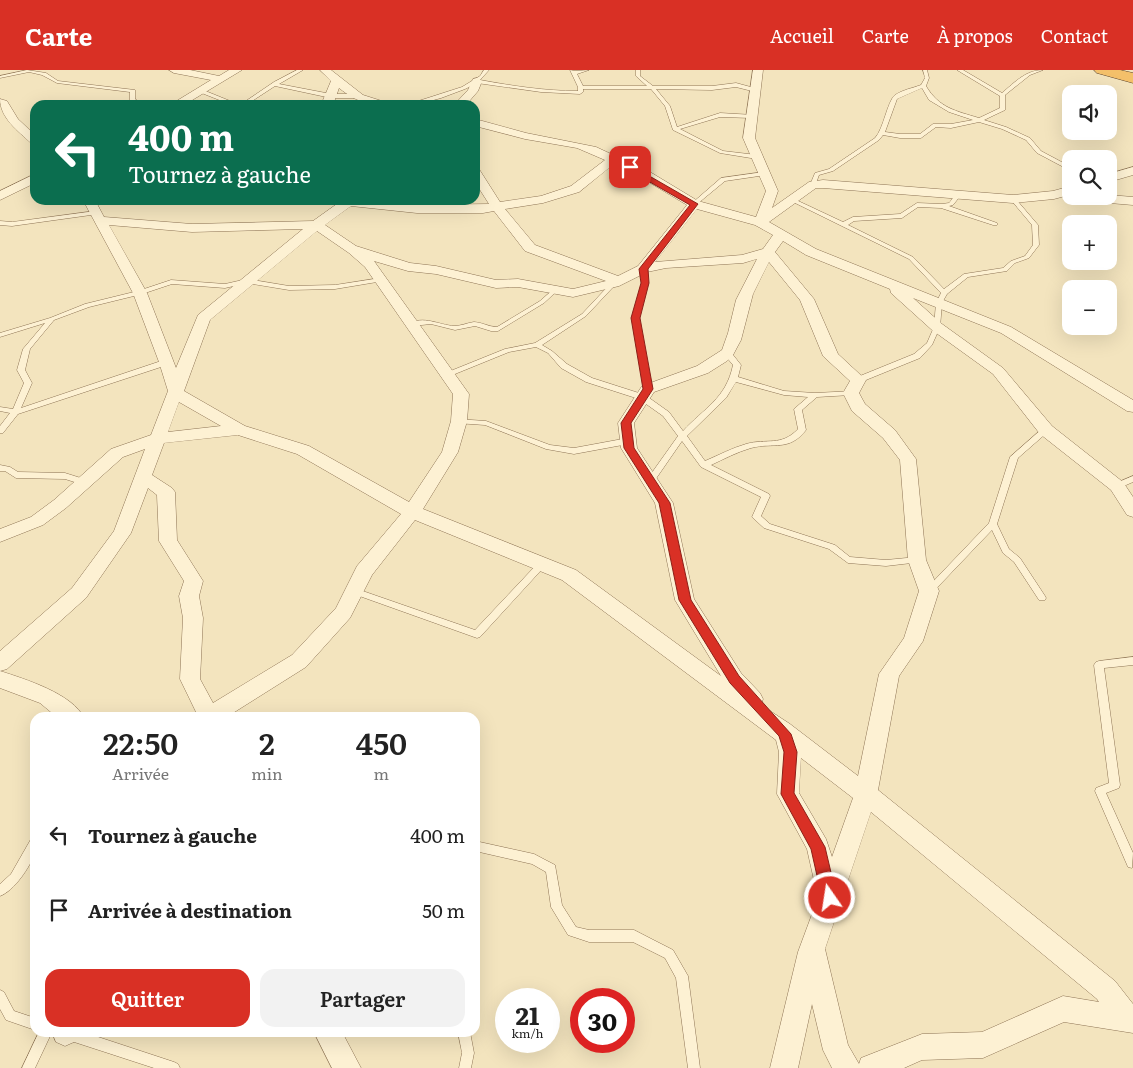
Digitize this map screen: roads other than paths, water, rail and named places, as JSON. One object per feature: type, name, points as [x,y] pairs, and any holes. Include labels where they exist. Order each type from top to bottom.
[{"type":"highway","points":[[1102,70],[1133,78]]},
{"type":"street","points":[[174,70],[220,79]]},
{"type":"street","points":[[185,100],[237,70]]},
{"type":"street","points":[[325,70],[364,100]]},
{"type":"street","points":[[758,70],[749,138],[772,191],[760,222]]},
{"type":"street","points":[[329,100],[337,80]]},
{"type":"street","points":[[465,100],[473,91],[477,81]]},
{"type":"street","points":[[0,102],[3,103],[14,121],[30,136]]},
{"type":"street","points":[[480,123],[525,136],[578,145],[613,159],[694,204],[760,222],[811,252],[887,282],[942,298],[1006,330],[1133,407]]},
{"type":"street","points":[[383,205],[417,209],[483,209],[542,199],[575,189],[613,159]]},
{"type":"street","points":[[1117,176],[1133,171]]},
{"type":"street","points":[[480,180],[497,206],[530,248],[593,270],[616,282]]},
{"type":"street","points":[[0,196],[30,181]]},
{"type":"street","points":[[760,222],[813,185],[1013,199],[1062,192]]},
{"type":"street","points":[[1054,194],[1062,195]]},
{"type":"street","points":[[1117,198],[1133,202]]},
{"type":"street","points":[[643,269],[694,204]]},
{"type":"street","points":[[0,663],[79,593],[122,533],[203,318],[344,205]]},
{"type":"street","points":[[95,211],[192,228],[317,225],[370,264],[461,394],[459,421],[450,452],[412,512],[364,571],[343,614],[299,661],[217,712]]},
{"type":"street","points":[[95,211],[140,292],[176,393],[239,430],[303,450],[412,512],[569,575],[866,794],[1106,990],[1130,1019]]},
{"type":"street","points":[[781,234],[768,252],[743,300],[734,341],[727,353],[715,363],[675,382],[645,393],[626,423],[629,448],[664,503],[685,600],[734,679],[785,734],[790,752],[788,794],[818,847],[830,898]]},
{"type":"street","points":[[351,249],[408,267],[436,270],[496,284],[518,283],[573,293],[616,282],[643,269],[666,264],[743,259],[768,252]]},
{"type":"street","points":[[768,252],[807,299],[831,356],[854,387],[858,408],[889,434],[908,459],[917,560],[929,591],[913,641],[889,674],[866,794],[812,949],[784,1068]]},
{"type":"street","points":[[887,282],[937,327],[998,371],[1046,430],[1117,486],[1133,511]]},
{"type":"street","points":[[1115,396],[1133,400]]},
{"type":"street","points":[[0,536],[37,521],[60,504],[117,453],[158,438],[239,430]]},
{"type":"street","points":[[144,477],[166,492],[168,541],[194,581],[189,596],[194,618],[190,679],[206,712]]},
{"type":"street","points":[[0,680],[47,697],[66,712]]},
{"type":"street","points":[[812,949],[836,1050],[847,1068]]},
{"type":"street","points":[[871,1068],[922,1047],[983,1045],[1063,1009],[1130,1019]]},
{"type":"lane","points":[[250,100],[276,83],[301,70]]},
{"type":"lane","points":[[430,100],[477,81],[484,76],[487,70]]},
{"type":"lane","points":[[477,81],[535,92],[580,92],[581,87],[573,71],[588,70]]},
{"type":"lane","points":[[638,70],[638,76],[666,104],[674,118],[675,129]]},
{"type":"lane","points":[[813,185],[818,174],[830,170],[877,139],[882,133],[895,98],[924,86],[927,78],[925,70]]},
{"type":"lane","points":[[959,70],[1002,96]]},
{"type":"lane","points":[[1002,96],[1028,74],[1041,70]]},
{"type":"lane","points":[[0,77],[36,71],[58,82],[132,91],[132,100]]},
{"type":"lane","points":[[276,83],[329,100],[356,96]]},
{"type":"lane","points":[[581,87],[712,88],[736,85],[756,90]]},
{"type":"lane","points":[[924,86],[931,99],[951,111],[1004,128],[1028,139],[1040,152],[1062,164]]},
{"type":"lane","points":[[201,91],[224,100]]},
{"type":"lane","points":[[882,133],[900,136],[921,136],[935,125],[951,126],[979,120],[1003,108],[1002,96]]},
{"type":"lane","points":[[675,129],[720,115],[752,116]]},
{"type":"lane","points":[[675,129],[722,152],[757,157]]},
{"type":"lane","points":[[694,204],[722,179],[764,174]]},
{"type":"lane","points":[[843,225],[853,219],[902,216],[917,205],[942,206],[951,204],[958,195]]},
{"type":"lane","points":[[735,379],[784,393],[815,395],[854,387],[917,356],[930,344],[937,327],[942,298],[966,275],[1006,270],[1013,262],[1027,256],[1036,245],[1035,225],[1013,199]]},
{"type":"lane","points":[[792,200],[911,258],[942,298]]},
{"type":"lane","points":[[942,206],[995,224]]},
{"type":"lane","points":[[0,223],[12,224],[95,211]]},
{"type":"lane","points":[[643,269],[645,283],[635,318],[645,393]]},
{"type":"lane","points":[[0,335],[52,319],[87,305],[171,282],[225,286],[247,281],[289,288],[335,287],[381,280]]},
{"type":"lane","points":[[447,374],[507,350],[537,345],[584,315],[616,282]]},
{"type":"lane","points":[[412,324],[431,322],[455,328],[475,324],[498,329],[542,302],[555,290]]},
{"type":"lane","points":[[0,431],[15,412],[28,383],[21,370],[27,349],[52,319]]},
{"type":"lane","points":[[537,345],[550,352],[564,366],[588,380],[645,393],[666,414],[704,465],[766,496],[756,517],[767,526],[832,547],[848,560],[886,563],[917,560]]},
{"type":"lane","points":[[650,480],[682,435],[723,397],[735,379],[737,365],[727,353]]},
{"type":"lane","points":[[0,409],[15,412],[166,362]]},
{"type":"lane","points":[[704,465],[750,445],[781,444],[795,439],[802,430],[798,409],[815,395]]},
{"type":"lane","points":[[459,421],[486,423],[549,448],[574,451],[628,441]]},
{"type":"lane","points":[[929,591],[993,524],[1014,457],[1046,430]]},
{"type":"lane","points":[[0,468],[7,469],[16,475],[65,476],[84,482]]},
{"type":"lane","points":[[1117,486],[1133,479]]},
{"type":"lane","points":[[993,524],[1006,551],[1017,560],[1042,598]]},
{"type":"lane","points":[[354,591],[477,634],[542,564]]},
{"type":"lane","points":[[1133,661],[1100,665],[1115,785],[1100,790],[1133,863]]},
{"type":"lane","points":[[480,847],[534,859],[551,869],[557,907],[572,931],[589,936],[634,936],[669,954],[682,976],[694,1068]]},
{"type":"lane","points":[[0,892],[15,878],[30,851]]},
{"type":"lane","points":[[0,996],[10,1016],[30,1022]]},
{"type":"lane","points":[[28,1068],[55,1037]]},
{"type":"lane","points":[[72,1037],[174,1068]]},
{"type":"lane","points":[[465,1037],[468,1053],[465,1068]]}]
